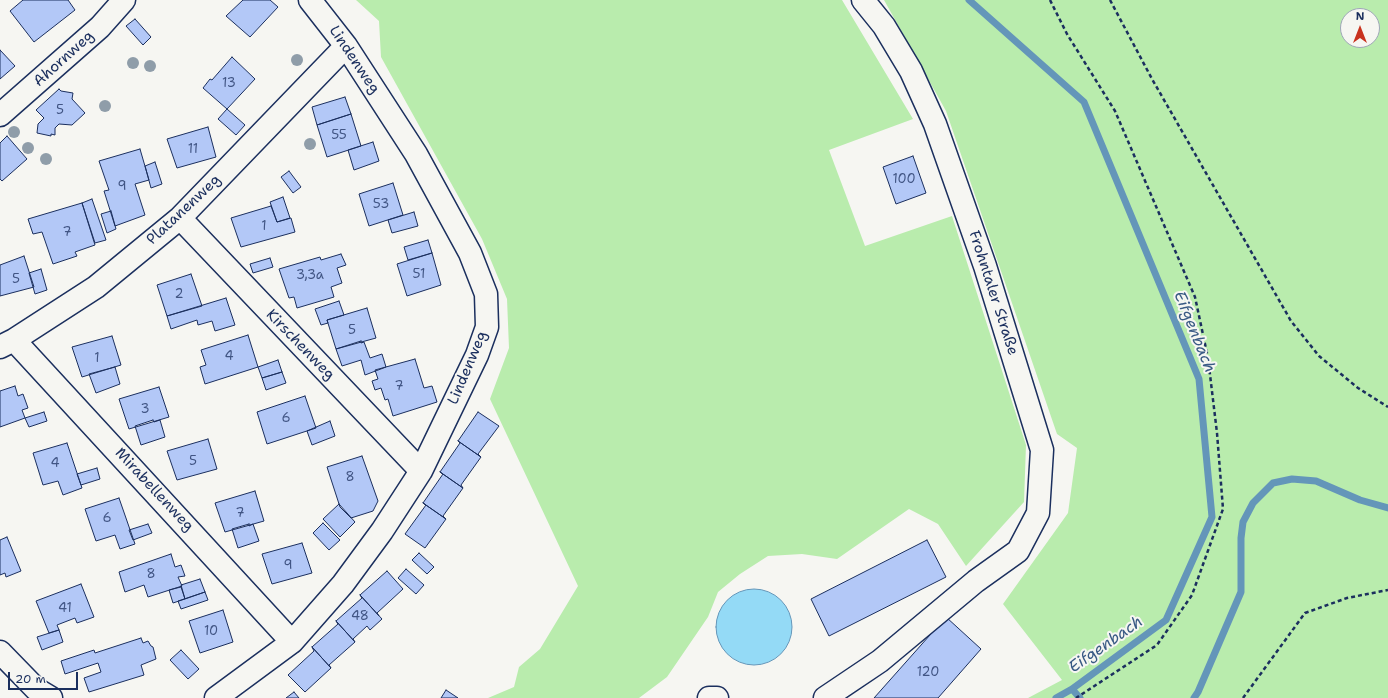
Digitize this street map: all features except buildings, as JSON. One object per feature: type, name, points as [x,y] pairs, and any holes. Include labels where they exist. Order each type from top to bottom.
[{"type":"street","name":"Ahornweg","points":[[0,115],[69,56],[100,27],[124,0]]},
{"type":"street","name":"Lindenweg","points":[[216,698],[292,642],[344,584],[382,531],[421,471],[477,355],[487,327],[486,294],[470,253],[416,154],[346,46],[310,0]]},
{"type":"street","name":"Frohntaler Straße","points":[[825,698],[880,661],[976,582],[1018,551],[1038,513],[1042,450],[985,266],[935,124],[911,71],[884,26],[863,0]]},
{"type":"street","name":"Platanenweg","points":[[7,344],[96,287],[180,218],[346,46]]},
{"type":"street","name":"Kirschenweg","points":[[180,218],[421,471]]},
{"type":"street","name":"Mirabellenweg","points":[[7,344],[151,486],[292,642]]},
{"type":"street","points":[[0,652],[36,689],[51,698]]},
{"type":"street","points":[[709,698],[716,698]]},
{"type":"path","points":[[1050,0],[1067,34],[1115,111],[1194,297],[1209,366],[1217,433],[1223,509],[1192,595],[1157,645],[1076,698]]},
{"type":"path","points":[[1110,0],[1152,79],[1291,321],[1318,356],[1358,388],[1388,407]]},
{"type":"path","points":[[1243,698],[1305,612],[1347,598],[1388,590]]},
{"type":"green space","points":[[356,0],[842,0],[913,119],[829,150],[865,246],[952,216],[1026,445],[1024,502],[966,566],[938,524],[909,509],[837,559],[802,554],[768,556],[740,574],[718,592],[708,617],[667,677],[639,698],[488,698],[514,687],[519,667],[540,649],[578,586],[490,399],[509,348],[507,299],[482,239],[381,57],[379,21]]},
{"type":"green space","points":[[884,0],[1388,0],[1388,698],[1028,698],[1062,680],[1003,604],[1068,513],[1077,448],[1057,434],[946,111]]},
{"type":"water","points":[[754,589],[768,592],[781,600],[789,613],[792,627],[789,641],[781,654],[768,662],[754,665],[740,662],[727,654],[719,641],[716,627],[719,613],[727,600],[740,592]]},
{"type":"waterway","name":"Eifgenbach","points":[[969,0],[1084,102],[1199,379],[1212,517],[1166,620],[1072,689],[1056,698]]},
{"type":"waterway","points":[[1194,698],[1198,692],[1241,592],[1241,538],[1243,522],[1253,503],[1273,483],[1292,479],[1316,481],[1360,500],[1388,508]]},
{"type":"waterway","points":[[1072,689],[1080,698]]}]
